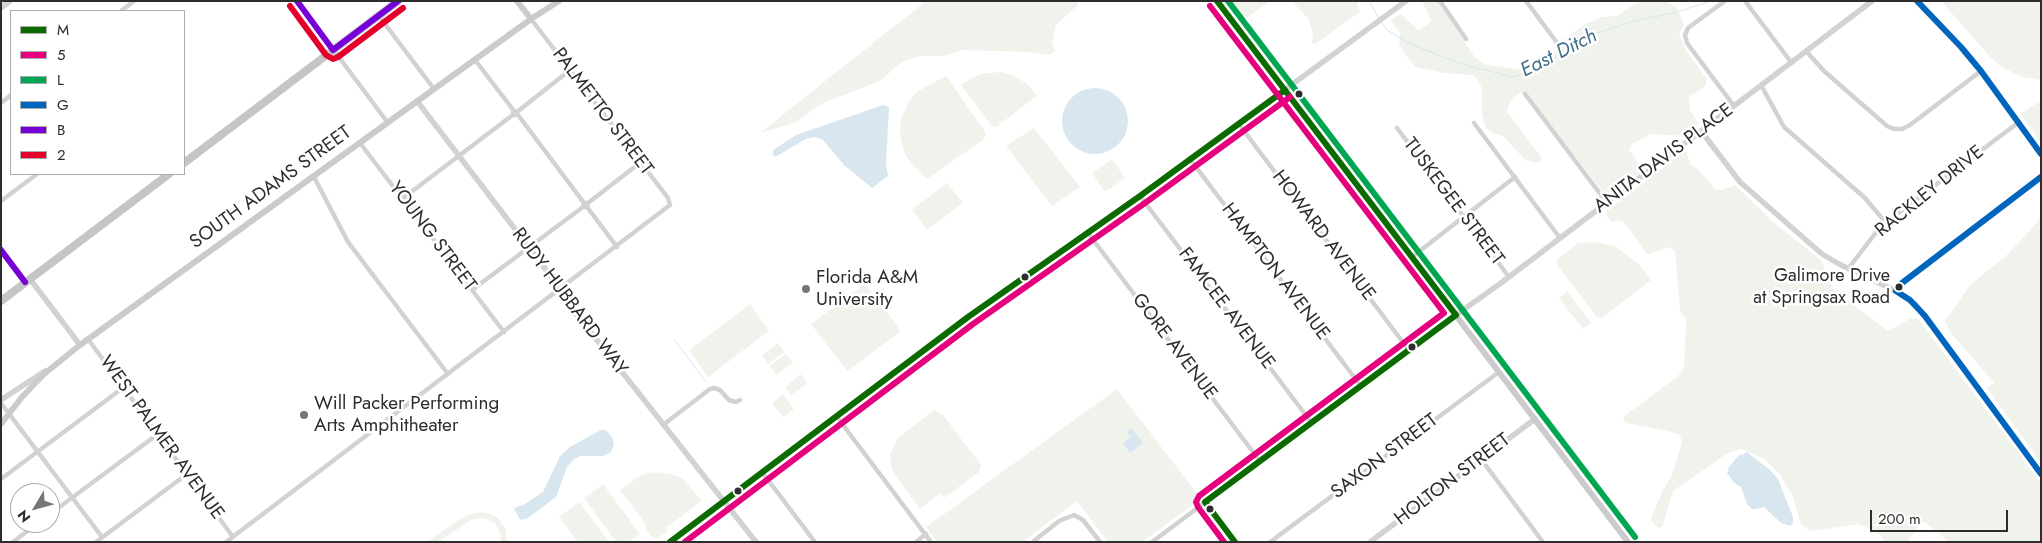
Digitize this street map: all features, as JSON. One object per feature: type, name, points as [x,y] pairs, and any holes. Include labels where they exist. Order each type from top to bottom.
[{"type":"main road","points":[[185,162],[398,1]]},
{"type":"main road","points":[[517,1],[531,19]]},
{"type":"main road","name":"SOUTH ADAMS STREET","points":[[53,366],[88,338],[531,19],[559,1]]},
{"type":"main road","points":[[1217,1],[1628,542]]},
{"type":"main road","points":[[1,301],[168,175]]},
{"type":"main road","points":[[1,424],[31,386],[53,366]]},
{"type":"street","points":[[1,8],[10,1]]},
{"type":"street","points":[[122,10],[134,1]]},
{"type":"street","points":[[297,1],[388,123]]},
{"type":"street","points":[[670,542],[968,317],[1140,196],[1406,1]]},
{"type":"street","points":[[1440,1],[1466,39]]},
{"type":"street","points":[[1526,1],[1558,44]]},
{"type":"street","points":[[1725,1],[1688,28],[1685,35],[1687,43],[1734,106]]},
{"type":"street","points":[[1745,1],[1791,62]]},
{"type":"street","name":"ANITA DAVIS PLACE","points":[[1456,316],[1872,1]]},
{"type":"street","points":[[1917,1],[1981,71],[2041,154]]},
{"type":"street","points":[[378,16],[434,89]]},
{"type":"street","name":"PALMETTO STREET","points":[[531,19],[668,198],[670,206],[617,247]]},
{"type":"street","points":[[1806,51],[1824,71],[1888,126],[1894,129],[1902,129],[1910,125],[1981,71]]},
{"type":"street","points":[[226,542],[617,247],[475,60]]},
{"type":"street","points":[[402,199],[570,70]]},
{"type":"street","points":[[1761,85],[1784,127],[1865,198],[1886,223]]},
{"type":"street","points":[[1525,94],[1607,203]]},
{"type":"street","name":"RUDY HUBBARD WAY","points":[[418,101],[528,247],[568,304],[756,542]]},
{"type":"street","name":"RACKLEY DRIVE","points":[[1848,269],[1886,223],[2019,122]]},
{"type":"street","points":[[1474,123],[1560,238]]},
{"type":"street","name":"HOWARD AVENUE","points":[[1238,124],[1408,349]]},
{"type":"street","name":"TUSKEGEE STREET","points":[[1397,128],[1509,277]]},
{"type":"street","points":[[1701,131],[1730,170],[1755,197],[1822,254],[1910,300],[1925,316],[2041,474]]},
{"type":"street","name":"YOUNG STREET","points":[[360,143],[504,332]]},
{"type":"street","name":"HAMPTON AVENUE","points":[[1190,159],[1360,385]]},
{"type":"street","points":[[472,290],[641,162]]},
{"type":"street","points":[[1,201],[36,175]]},
{"type":"street","points":[[314,176],[348,242],[448,374]]},
{"type":"street","points":[[1412,257],[1515,177]]},
{"type":"street","points":[[1896,291],[1902,283],[2041,177]]},
{"type":"street","name":"FAMCEE AVENUE","points":[[1140,196],[1311,422]]},
{"type":"street","name":"GORE AVENUE","points":[[1088,233],[1260,460]]},
{"type":"street","points":[[1,250],[28,280],[80,345]]},
{"type":"street","points":[[1152,542],[1408,349],[1456,316]]},
{"type":"street","name":"WEST PALMER AVENUE","points":[[88,338],[233,537]]},
{"type":"street","name":"SOUTH ADAMS STREET","points":[[1,402],[53,366]]},
{"type":"street","name":"SAXON STREET","points":[[1270,542],[1499,372]]},
{"type":"street","points":[[1,480],[124,387]]},
{"type":"street","points":[[663,424],[710,389],[720,390],[729,400],[736,402],[740,400]]},
{"type":"street","points":[[1,402],[102,537]]},
{"type":"street","points":[[1,412],[9,413]]},
{"type":"street","points":[[837,416],[932,542]]},
{"type":"street","name":"HOLTON STREET","points":[[1370,542],[1535,419]]},
{"type":"street","points":[[60,507],[158,434]]},
{"type":"street","points":[[1481,459],[1543,542]]},
{"type":"street","points":[[762,472],[815,542]]},
{"type":"street","points":[[96,542],[186,474]]},
{"type":"street","points":[[1205,502],[1235,542]]},
{"type":"street","points":[[1034,541],[1059,521],[1074,515],[1083,520],[1100,542]]},
{"type":"street","points":[[13,542],[25,533]]},
{"type":"street","points":[[916,542],[926,534]]},
{"type":"street","points":[[1160,536],[1163,541]]},
{"type":"shaded area","points":[[926,1],[1077,1],[1078,5],[1056,25],[1052,44],[1056,50],[1050,55],[1030,52],[963,50],[944,56],[920,56],[903,61],[880,81],[823,103],[794,123],[760,133]]},
{"type":"shaded area","points":[[1232,1],[1270,1],[1247,18],[1244,17]]},
{"type":"shaded area","points":[[1292,1],[1357,1],[1360,12],[1315,44],[1312,43],[1313,34],[1309,20]]},
{"type":"shaded area","points":[[1422,1],[1437,1],[1474,56],[1484,64],[1522,70],[1555,53],[1562,41],[1585,24],[1602,17],[1617,16],[1639,1],[1667,1],[1677,8],[1684,25],[1679,33],[1685,49],[1706,78],[1706,85],[1689,97],[1690,110],[1698,123],[1694,131],[1685,136],[1650,134],[1632,144],[1629,150],[1641,167],[1640,173],[1606,196],[1525,92],[1519,93],[1509,103],[1507,112],[1542,158],[1539,163],[1525,160],[1503,136],[1494,134],[1486,128],[1482,114],[1482,89],[1477,78],[1472,75],[1444,73],[1415,67],[1399,44],[1400,33],[1391,20],[1401,14],[1418,30],[1426,26],[1431,20]]},
{"type":"shaded area","points":[[1941,1],[2041,1],[2041,80],[2023,77],[2005,69],[1990,57]]},
{"type":"shaded area","points":[[1001,72],[1015,76],[1027,84],[1037,96],[996,127],[992,126],[961,85],[978,75]]},
{"type":"shaded area","points":[[946,76],[986,133],[984,139],[927,179],[910,162],[904,152],[900,135],[901,119],[909,101],[918,91]]},
{"type":"shaded area","points":[[1095,88],[1108,91],[1118,98],[1125,108],[1128,121],[1125,134],[1118,144],[1108,151],[1095,154],[1082,151],[1072,144],[1065,134],[1062,121],[1065,108],[1072,98],[1082,91]]},
{"type":"shaded area","points":[[2038,102],[2041,106],[2041,143],[2021,114]]},
{"type":"shaded area","points":[[883,105],[889,107],[886,164],[888,176],[872,188],[844,165],[823,140],[815,137],[806,139],[775,157],[773,155],[773,150],[796,135]]},
{"type":"shaded area","points":[[1034,128],[1080,187],[1052,206],[1006,146]]},
{"type":"shaded area","points":[[1686,150],[1690,164],[1700,171],[1715,189],[1722,190],[1735,185],[1773,222],[1821,260],[1834,290],[1888,331],[1909,319],[1918,319],[2041,483],[2041,542],[1949,542],[1926,523],[1921,522],[1908,542],[1886,542],[1877,532],[1859,524],[1811,531],[1801,525],[1793,497],[1780,475],[1766,460],[1742,449],[1728,453],[1673,491],[1662,527],[1658,528],[1654,524],[1651,520],[1652,516],[1663,490],[1672,475],[1682,442],[1680,435],[1625,423],[1623,417],[1678,376],[1684,368],[1686,320],[1680,311],[1675,251],[1669,247],[1649,254],[1646,253],[1625,223],[1619,220],[1612,222],[1606,215],[1607,211]]},
{"type":"shaded area","points":[[1112,159],[1125,178],[1112,188],[1104,191],[1092,173]]},
{"type":"shaded area","points":[[947,183],[963,203],[927,230],[912,210]]},
{"type":"shaded area","points":[[2041,218],[2041,463],[1987,388],[1994,383],[1951,333],[1945,321],[1970,285],[2008,254]]},
{"type":"shaded area","points":[[1595,242],[1615,246],[1639,264],[1651,280],[1602,318],[1597,317],[1557,265],[1557,260],[1578,243]]},
{"type":"shaded area","points":[[865,284],[901,331],[847,371],[811,324]]},
{"type":"shaded area","points":[[1567,291],[1591,323],[1583,329],[1559,298]]},
{"type":"shaded area","points":[[750,304],[769,331],[708,377],[689,350]]},
{"type":"shaded area","points":[[778,343],[784,352],[768,364],[762,355]]},
{"type":"shaded area","points":[[786,354],[793,363],[776,375],[770,366]]},
{"type":"shaded area","points":[[801,374],[807,383],[791,395],[785,387]]},
{"type":"shaded area","points":[[1117,389],[1201,499],[1142,542],[1108,542],[1077,501],[1022,542],[937,542],[926,527]]},
{"type":"shaded area","points":[[783,394],[794,409],[783,417],[772,403]]},
{"type":"shaded area","points":[[934,410],[943,415],[981,465],[979,472],[944,498],[940,493],[920,509],[893,472],[890,453],[898,438]]},
{"type":"shaded area","points":[[1132,428],[1143,443],[1130,453],[1123,443],[1131,437],[1127,432]]},
{"type":"shaded area","points":[[601,430],[606,430],[613,439],[614,444],[611,452],[603,456],[580,456],[573,460],[567,467],[556,497],[528,518],[521,520],[514,508],[525,504],[543,492],[560,456],[570,447]]},
{"type":"shaded area","points":[[1747,452],[1770,470],[1778,479],[1793,517],[1793,523],[1790,526],[1781,523],[1764,507],[1752,509],[1747,504],[1741,487],[1734,483],[1727,473],[1729,467],[1740,454],[1742,455]]},
{"type":"shaded area","points":[[656,472],[682,478],[702,501],[666,528],[668,531],[658,538],[652,537],[645,528],[647,526],[620,490],[643,474]]},
{"type":"shaded area","points":[[603,484],[640,534],[629,542],[616,542],[584,498]]},
{"type":"shaded area","points":[[579,502],[609,542],[578,542],[559,517]]},
{"type":"shaded area","points":[[478,512],[488,513],[498,518],[506,530],[507,542],[501,542],[500,533],[495,523],[482,518],[471,520],[438,542],[427,542],[465,516]]},
{"type":"waterway","name":"East Ditch","points":[[1369,1],[1379,18]]},
{"type":"waterway","name":"East Ditch","points":[[1381,21],[1387,30],[1410,44],[1462,64],[1513,77],[1531,72],[1594,34],[1634,21],[1674,13],[1711,1]]},
{"type":"waterway","points":[[674,339],[706,382]]},
{"type":"transit line","name":"B","points":[[297,1],[333,50]]},
{"type":"transit line","name":"B","points":[[333,50],[398,1]]},
{"type":"transit line","name":"M","points":[[1217,1],[1456,315],[1205,502],[1235,542]]},
{"type":"transit line","name":"L","points":[[1228,1],[1635,537]]},
{"type":"transit line","name":"G","points":[[1917,1],[1981,71],[2041,154]]},
{"type":"transit line","name":"2","points":[[290,6],[326,55],[333,59],[403,8]]},
{"type":"transit line","name":"5","points":[[1210,6],[1444,313],[1199,496],[1196,502],[1198,507],[1224,542]]},
{"type":"transit line","name":"M","points":[[670,542],[968,317],[1140,196],[1285,90]]},
{"type":"transit line","name":"5","points":[[685,542],[973,324],[1145,203],[1290,97]]},
{"type":"transit line","name":"G","points":[[1896,291],[1902,283],[2041,177]]},
{"type":"transit line","name":"B","points":[[1,250],[25,282]]},
{"type":"transit line","name":"G","points":[[1896,291],[1910,300],[1925,316],[2041,474]]},
{"type":"place","name":"Galimore Drive at Springsax Road","points":[[1899,287]]},
{"type":"place","name":"Florida A&M University","points":[[806,289]]},
{"type":"place","name":"Will Packer Performing Arts Amphitheater","points":[[304,415]]}]
